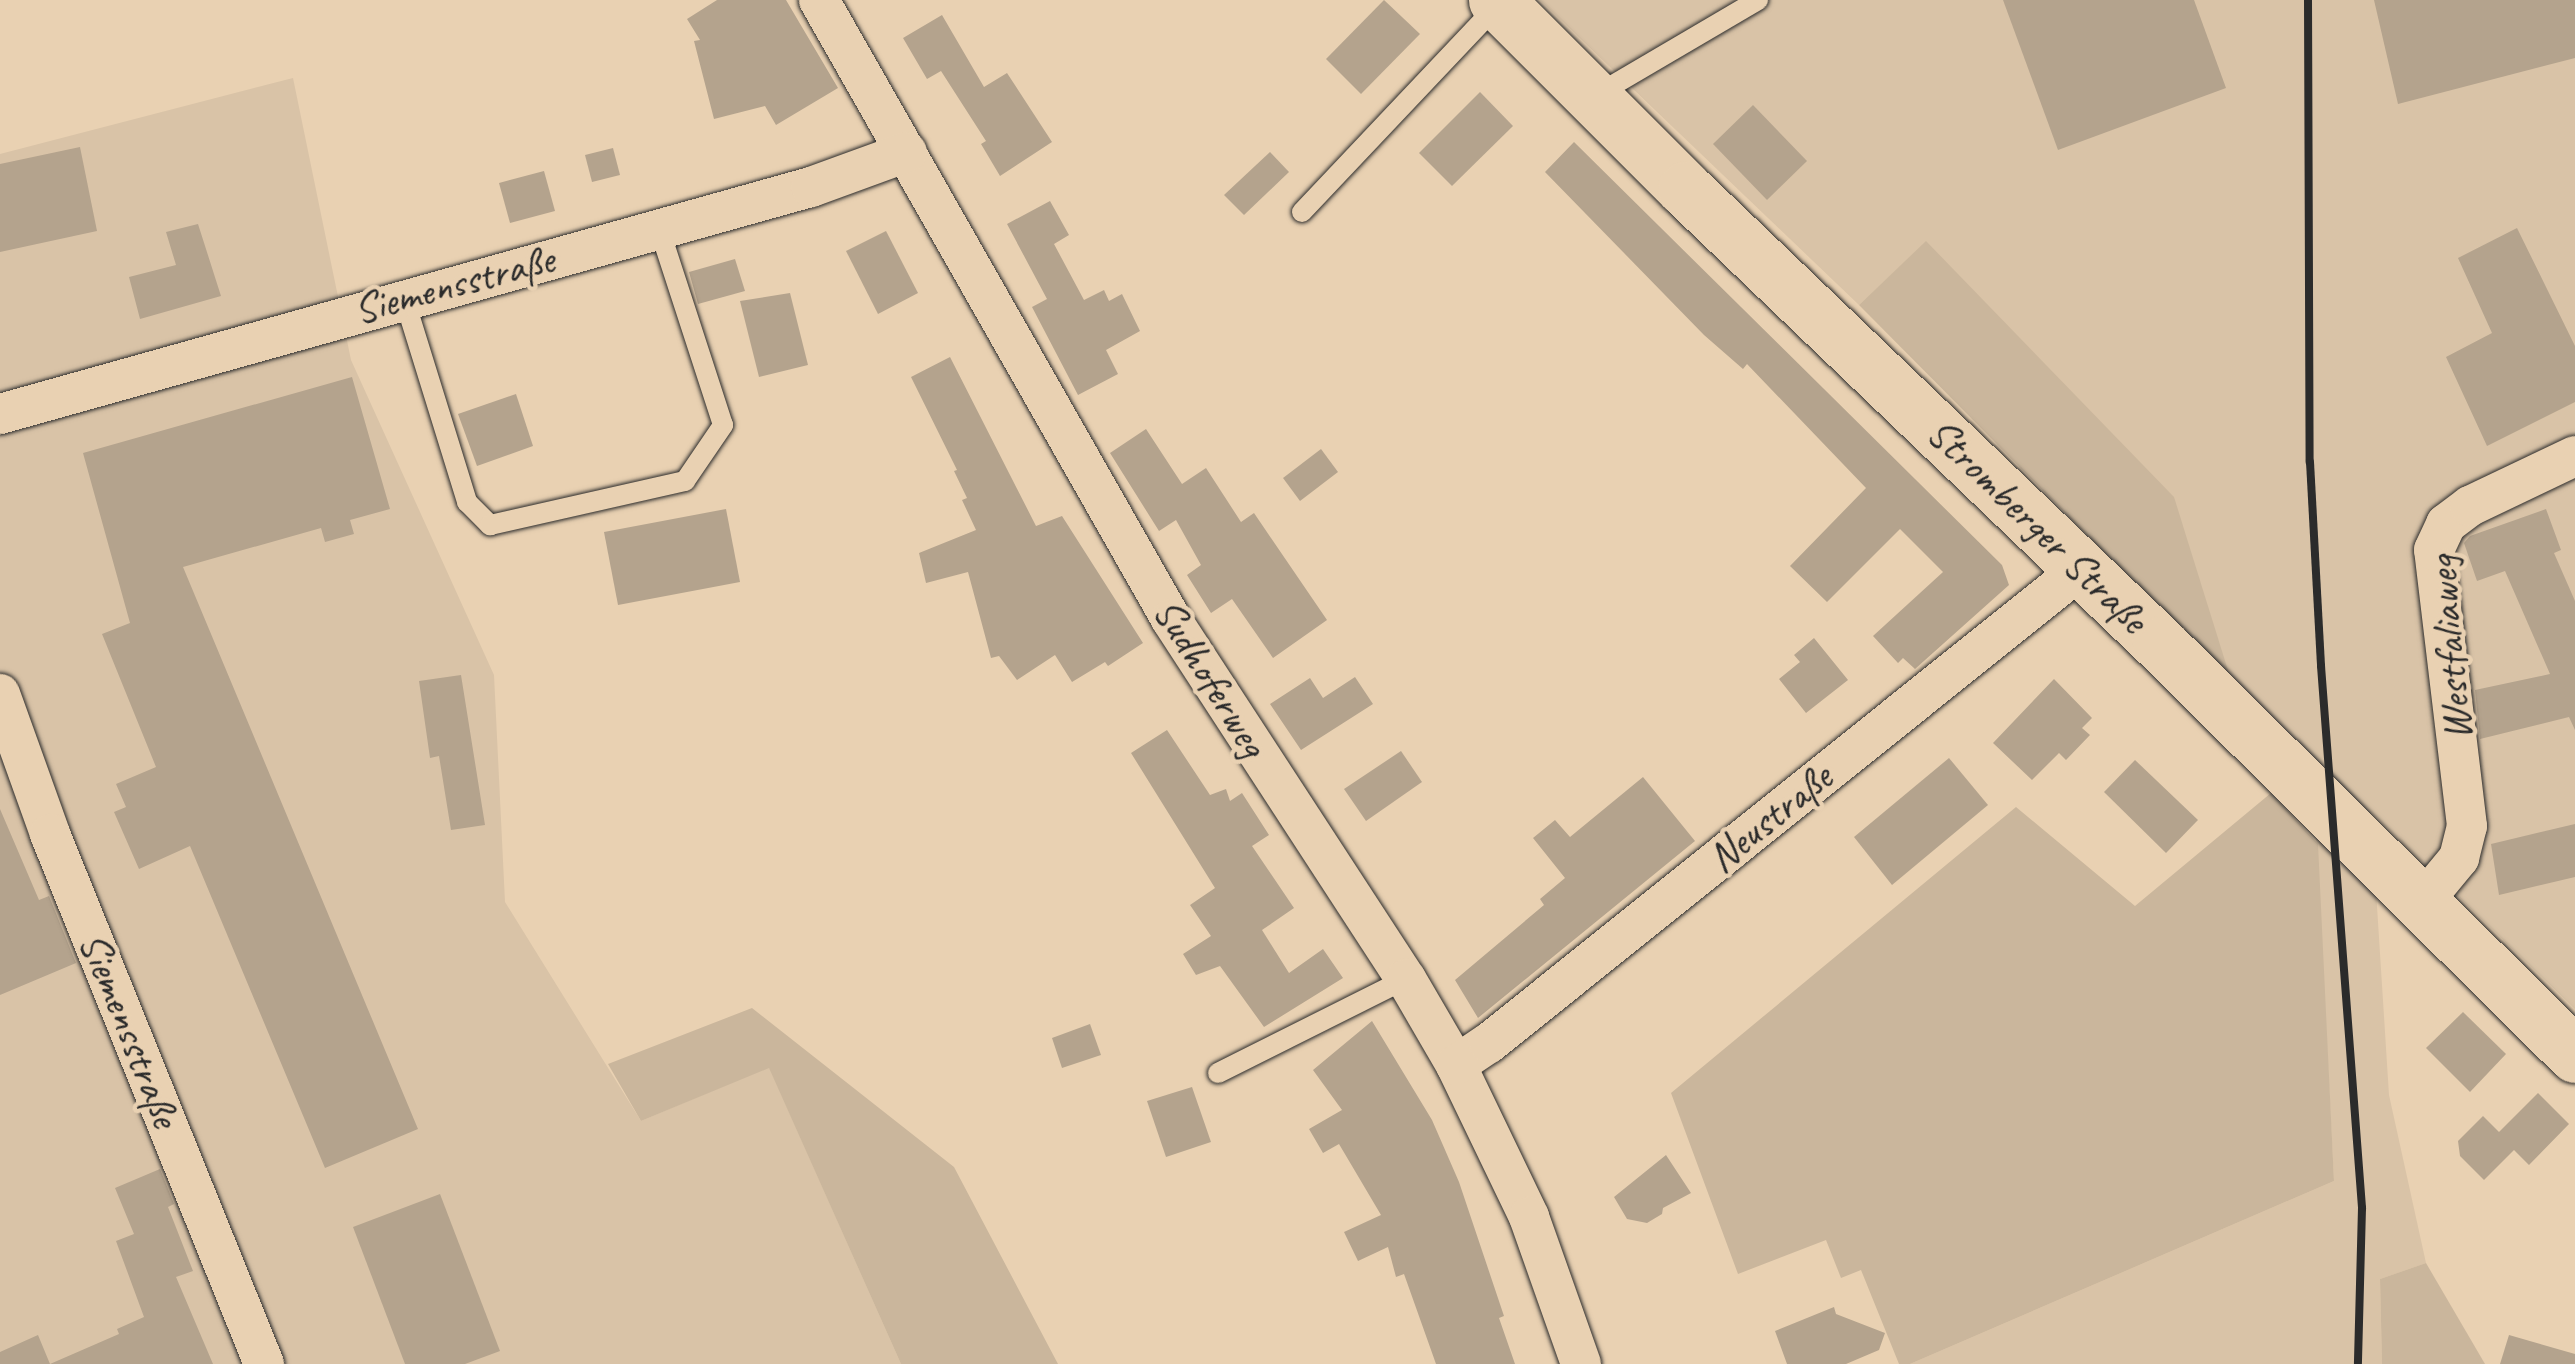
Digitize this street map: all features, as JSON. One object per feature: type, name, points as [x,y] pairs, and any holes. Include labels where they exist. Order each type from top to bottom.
[{"type":"main road","name":"Stromberger Straße","points":[[1497,2],[2082,568],[2575,1055]]},
{"type":"street","name":"Sudhoferweg","points":[[819,0],[1171,619],[1406,979],[1456,1065],[1530,1217],[1581,1364]]},
{"type":"street","name":"Siemensstraße","points":[[0,414],[811,187],[907,152]]},
{"type":"street","name":"Westfaliaweg","points":[[2421,904],[2459,858],[2467,826],[2434,550],[2446,524],[2470,506],[2575,456]]},
{"type":"street","name":"Neustraße","points":[[1456,1065],[1490,1043],[2082,568]]},
{"type":"street","name":"Siemensstraße","points":[[0,694],[50,834],[264,1364]]},
{"type":"lane","points":[[1593,97],[1758,0]]},
{"type":"lane","points":[[1302,212],[1497,2]]},
{"type":"lane","points":[[404,298],[467,502],[490,525],[685,481],[723,425],[659,228]]},
{"type":"lane","points":[[1218,1073],[1406,979]]},
{"type":"shaded area","points":[[1540,0],[2575,0],[2575,1009],[2371,812],[2389,1095],[2426,1263],[2380,1279],[2382,1364],[1910,1364],[2334,1181],[2312,757],[2231,680],[1926,242],[1859,305]]},
{"type":"shaded area","points":[[293,78],[351,360],[494,675],[505,902],[641,1121],[769,1067],[901,1364],[0,1364],[0,154]]},
{"type":"shaded area","points":[[1926,241],[2174,497],[2231,680],[1859,305]]},
{"type":"shaded area","points":[[2271,793],[2318,844],[2334,1181],[1910,1364],[1899,1364],[1861,1270],[1841,1278],[1826,1240],[1738,1274],[1671,1093],[2016,807],[2135,906]]},
{"type":"shaded area","points":[[752,1008],[954,1167],[1058,1364],[901,1364],[769,1068],[641,1121],[608,1064]]},
{"type":"shaded area","points":[[2426,1263],[2485,1364],[2382,1364],[2380,1279]]},
{"type":"building","points":[[717,0],[786,0],[838,88],[776,125],[765,106],[714,119],[694,41],[700,40],[687,19]]},
{"type":"building","points":[[1384,0],[1420,34],[1361,94],[1326,59]]},
{"type":"building","points":[[2003,0],[2194,0],[2226,88],[2058,150]]},
{"type":"building","points":[[2374,0],[2575,0],[2575,58],[2398,104]]},
{"type":"building","points":[[942,15],[984,87],[1007,73],[1052,142],[1000,176],[981,144],[986,141],[941,71],[927,79],[903,38]]},
{"type":"building","points":[[1480,92],[1513,126],[1452,186],[1419,153]]},
{"type":"building","points":[[1753,105],[1807,161],[1767,200],[1713,144]]},
{"type":"building","points":[[1574,142],[2002,565],[2009,585],[1915,669],[1903,658],[1898,663],[1873,636],[1943,572],[1900,529],[1827,602],[1790,566],[1866,488],[1747,364],[1743,369],[1704,335],[1545,172]]},
{"type":"building","points":[[80,147],[97,231],[0,252],[0,164]]},
{"type":"building","points":[[613,148],[620,175],[592,182],[585,155]]},
{"type":"building","points":[[1270,152],[1289,172],[1244,215],[1224,195]]},
{"type":"building","points":[[544,171],[555,211],[510,223],[499,183]]},
{"type":"building","points":[[1050,201],[1069,235],[1054,244],[1084,300],[1104,290],[1109,301],[1122,294],[1140,331],[1106,350],[1118,374],[1078,395],[1032,307],[1047,299],[1007,224]]},
{"type":"building","points":[[198,224],[221,296],[140,319],[129,277],[176,265],[166,232]]},
{"type":"building","points":[[2517,228],[2575,346],[2575,402],[2487,446],[2446,357],[2492,333],[2458,258]]},
{"type":"building","points":[[886,231],[918,293],[878,314],[846,251]]},
{"type":"building","points":[[735,259],[745,291],[698,304],[689,272]]},
{"type":"building","points":[[790,293],[808,365],[759,377],[740,301]]},
{"type":"building","points":[[950,357],[1036,526],[1062,516],[1143,643],[1108,666],[1105,662],[1072,682],[1055,655],[1017,680],[999,656],[991,658],[968,572],[926,583],[919,553],[976,530],[962,500],[967,498],[954,471],[957,470],[911,377]]},
{"type":"building","points":[[352,377],[390,509],[350,520],[354,534],[325,542],[321,528],[183,567],[418,1129],[325,1168],[190,846],[139,869],[114,812],[126,807],[116,784],[156,767],[102,634],[130,623],[83,453]]},
{"type":"building","points":[[516,394],[533,446],[477,466],[458,414]]},
{"type":"building","points":[[1146,429],[1182,484],[1206,468],[1241,522],[1254,513],[1327,620],[1273,658],[1232,599],[1211,613],[1187,575],[1201,565],[1176,520],[1159,531],[1110,453]]},
{"type":"building","points":[[1321,449],[1338,472],[1300,501],[1283,478]]},
{"type":"building","points":[[726,509],[740,582],[618,605],[604,532]]},
{"type":"building","points":[[2546,509],[2561,550],[2554,553],[2575,601],[2575,730],[2569,717],[2480,739],[2475,690],[2550,674],[2505,571],[2477,581],[2464,543],[2470,536]]},
{"type":"building","points":[[1814,638],[1848,680],[1806,713],[1779,679],[1800,662],[1794,655]]},
{"type":"building","points":[[461,675],[485,825],[451,830],[439,756],[430,758],[419,681]]},
{"type":"building","points":[[1355,677],[1373,704],[1301,750],[1270,704],[1310,678],[1323,698]]},
{"type":"building","points":[[2054,679],[2092,718],[2082,728],[2090,735],[2066,760],[2059,753],[2032,780],[1993,743]]},
{"type":"building","points":[[1167,730],[1210,795],[1226,789],[1230,801],[1242,793],[1269,835],[1252,846],[1294,908],[1262,930],[1289,973],[1323,949],[1343,978],[1264,1027],[1220,966],[1196,975],[1183,954],[1211,936],[1190,905],[1215,888],[1131,753]]},
{"type":"building","points":[[1401,751],[1422,782],[1366,821],[1344,789]]},
{"type":"building","points":[[1949,758],[1988,805],[1892,885],[1854,837]]},
{"type":"building","points":[[2135,760],[2198,820],[2166,853],[2104,792]]},
{"type":"building","points":[[1643,777],[1695,841],[1478,1018],[1455,980],[1544,905],[1540,899],[1565,878],[1533,838],[1555,820],[1570,837]]},
{"type":"building","points":[[0,809],[39,900],[49,896],[76,963],[0,995]]},
{"type":"building","points":[[2575,824],[2575,877],[2499,895],[2491,844]]},
{"type":"building","points":[[2463,1012],[2506,1054],[2470,1092],[2426,1048]]},
{"type":"building","points":[[1372,1021],[1432,1120],[1459,1182],[1504,1316],[1499,1318],[1515,1364],[1436,1364],[1404,1274],[1396,1277],[1388,1247],[1358,1261],[1344,1232],[1381,1215],[1339,1144],[1323,1153],[1309,1129],[1342,1110],[1313,1070]]},
{"type":"building","points":[[1090,1024],[1101,1055],[1062,1068],[1052,1038]]},
{"type":"building","points":[[1192,1087],[1211,1142],[1166,1157],[1147,1101]]},
{"type":"building","points":[[2538,1093],[2569,1124],[2529,1165],[2514,1150],[2484,1180],[2460,1156],[2458,1141],[2483,1116],[2499,1132]]},
{"type":"building","points":[[1666,1155],[1691,1193],[1663,1208],[1662,1214],[1647,1223],[1627,1219],[1614,1197]]},
{"type":"building","points":[[160,1169],[174,1204],[168,1207],[193,1271],[176,1277],[213,1364],[50,1364],[119,1334],[117,1329],[144,1317],[116,1241],[134,1234],[115,1188]]},
{"type":"building","points":[[440,1194],[500,1351],[465,1364],[405,1364],[353,1227]]},
{"type":"building","points":[[1834,1307],[1836,1314],[1885,1333],[1879,1350],[1846,1364],[1787,1364],[1775,1331]]},
{"type":"building","points":[[38,1335],[50,1364],[0,1364],[0,1352]]},
{"type":"building","points":[[2509,1335],[2575,1354],[2575,1364],[2500,1364]]},
{"type":"railway","points":[[2308,0],[2310,462],[2321,666],[2362,1208],[2358,1364]]}]
